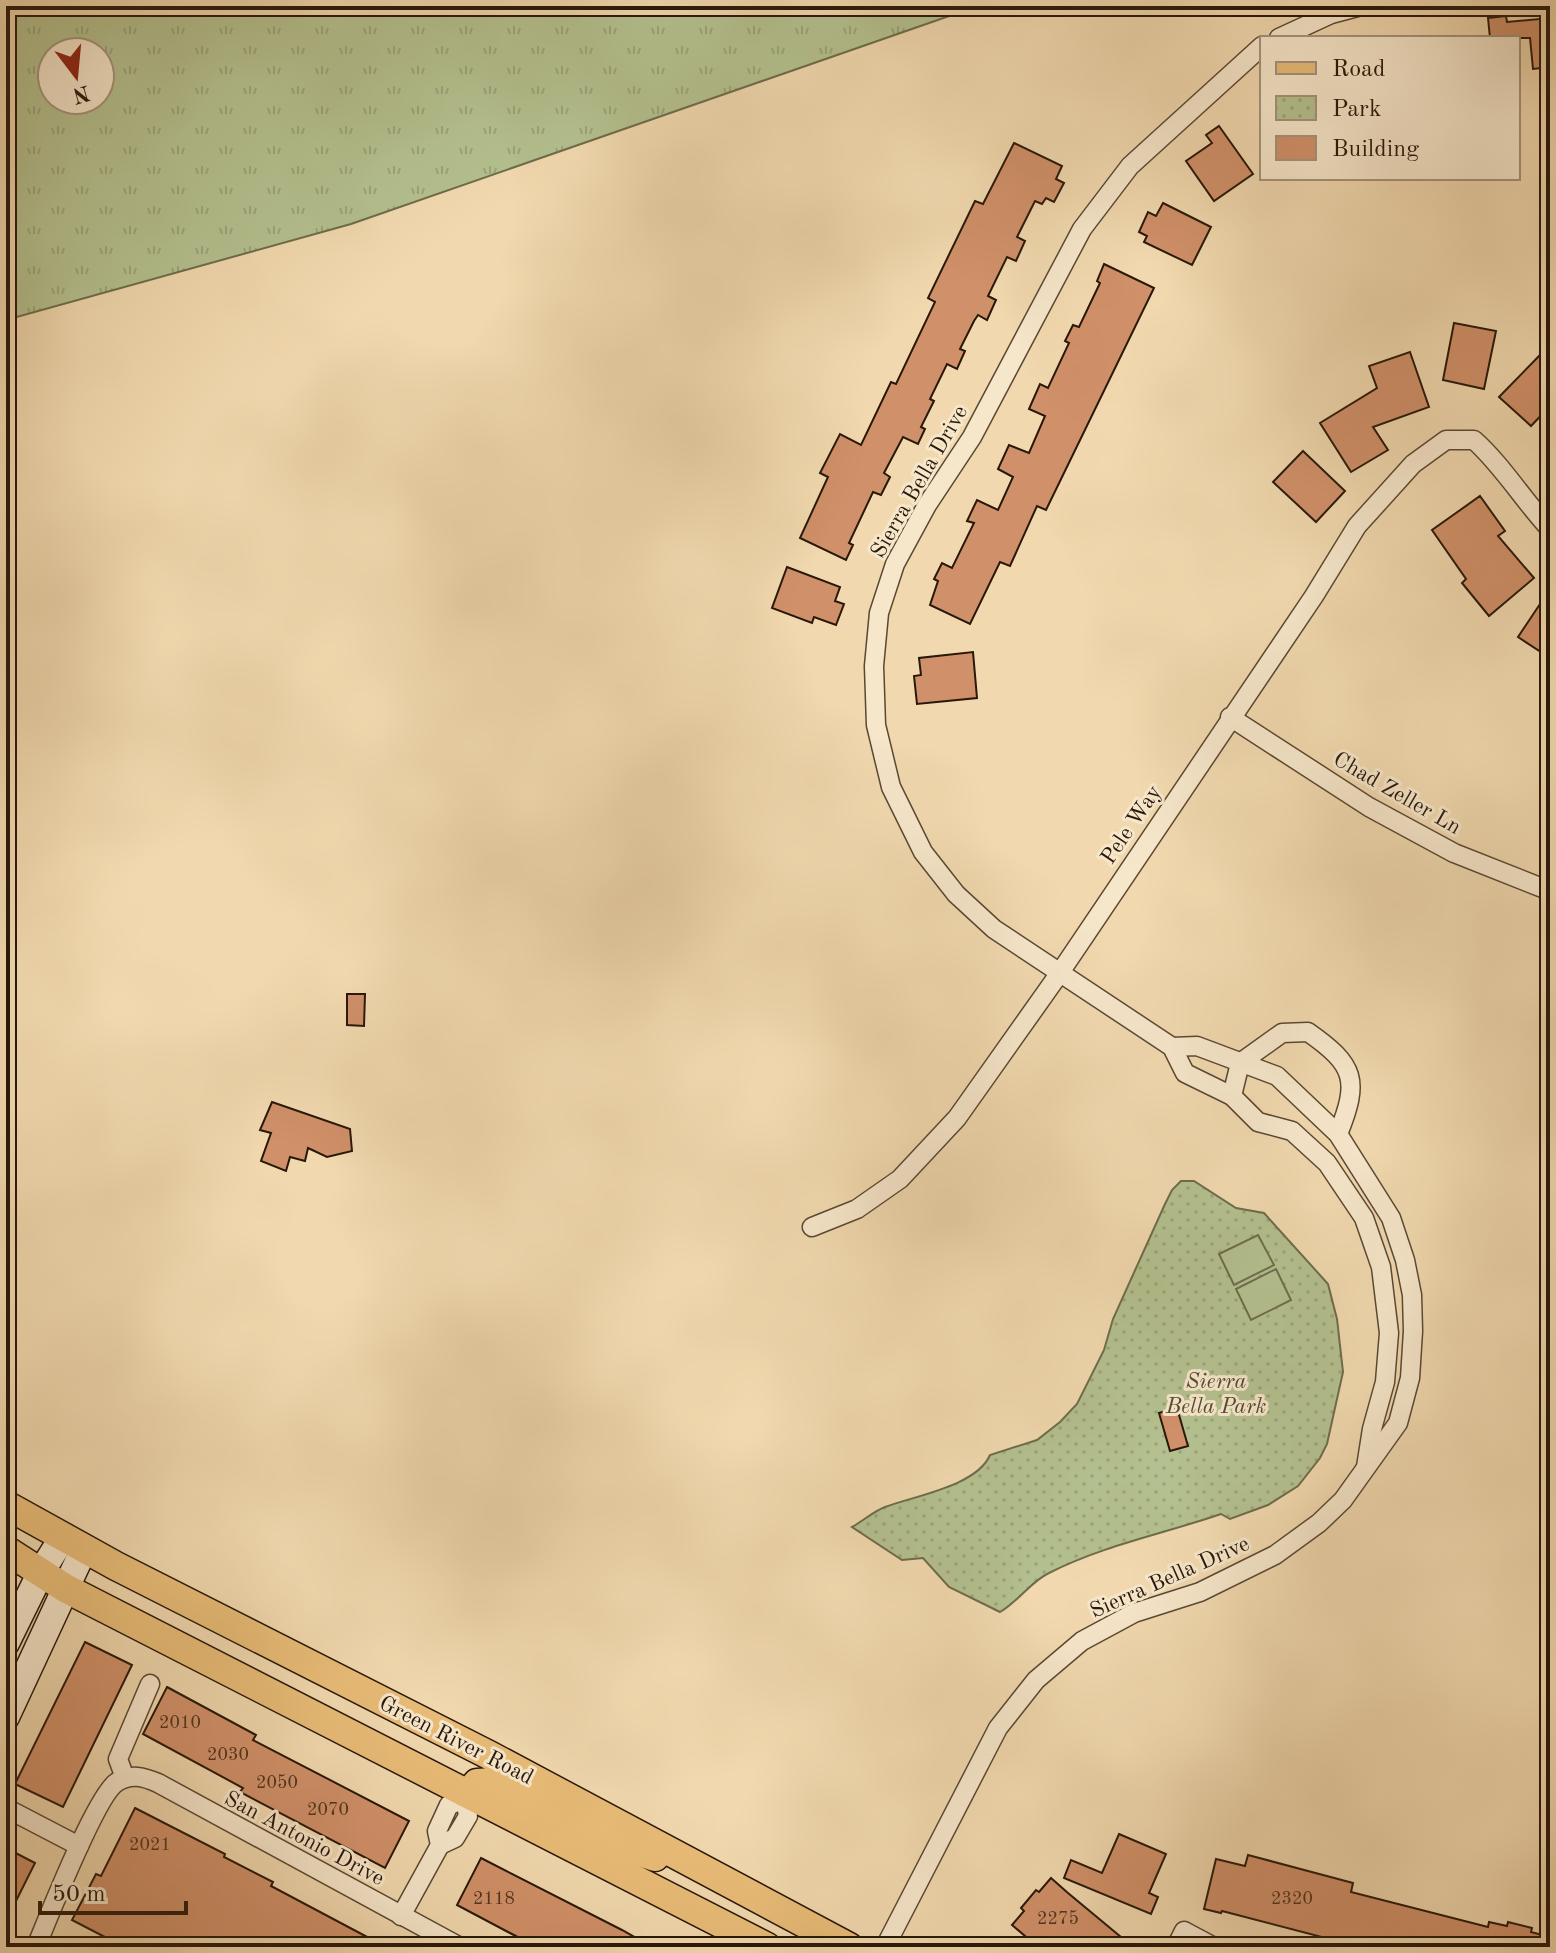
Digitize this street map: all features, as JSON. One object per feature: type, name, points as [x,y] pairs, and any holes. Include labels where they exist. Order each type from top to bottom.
[{"type":"main road","name":"Green River Road","points":[[6,1505],[74,1543],[457,1738],[849,1947]]},
{"type":"main road","points":[[6,1643],[41,1572],[74,1543]]},
{"type":"main road","points":[[6,1717],[65,1588],[74,1543]]},
{"type":"main road","name":"Green River Road","points":[[6,1550],[65,1588],[767,1947]]},
{"type":"main road","points":[[468,1794],[477,1783],[494,1782],[615,1844],[710,1871]]},
{"type":"street","points":[[1283,36],[1331,14],[1361,6]]},
{"type":"street","name":"Sierra Bella Drive","points":[[1260,48],[1130,166],[1082,229],[972,437],[927,505],[901,552],[879,613],[874,666],[876,725],[891,787],[923,852],[956,894],[994,929],[1172,1047],[1185,1073],[1232,1096],[1258,1122],[1292,1131],[1327,1163],[1364,1218],[1381,1267],[1389,1333],[1385,1382],[1372,1429],[1366,1467]]},
{"type":"street","name":"Pele Way","points":[[812,1227],[857,1209],[900,1179],[957,1118],[1059,974],[1314,596],[1357,526],[1413,464],[1446,440],[1474,440],[1495,459],[1550,529]]},
{"type":"street","name":"Chad Zeller Ln","points":[[1230,717],[1369,807],[1454,853],[1550,891]]},
{"type":"street","points":[[1232,1096],[1240,1063],[1282,1033],[1308,1032],[1333,1050],[1343,1061],[1350,1078],[1349,1107],[1338,1134]]},
{"type":"street","name":"Sierra Bella Drive","points":[[885,1947],[998,1728],[1036,1680],[1082,1641],[1134,1613],[1200,1592],[1275,1555],[1319,1523],[1343,1500],[1398,1423],[1410,1378],[1412,1295],[1405,1260],[1391,1218],[1338,1134],[1277,1076],[1197,1046],[1172,1047]]},
{"type":"street","points":[[36,1947],[79,1846],[107,1791],[125,1778],[118,1759],[150,1684]]},
{"type":"street","name":"San Antonio Drive","points":[[125,1778],[145,1777],[158,1783],[460,1947]]},
{"type":"street","points":[[6,1808],[79,1846]]},
{"type":"street","points":[[401,1916],[440,1845]]},
{"type":"street","points":[[1176,1947],[1184,1931],[1214,1947]]},
{"type":"green space","points":[[6,6],[978,6],[351,224],[6,320]]},
{"type":"green space","name":"Sierra Bella Park","points":[[1181,1181],[1194,1181],[1236,1208],[1264,1213],[1328,1284],[1337,1319],[1343,1372],[1327,1444],[1298,1486],[1268,1505],[1230,1519],[1221,1514],[1070,1563],[1042,1577],[1000,1612],[949,1587],[923,1558],[902,1560],[852,1527],[885,1507],[959,1482],[983,1466],[990,1455],[1037,1440],[1060,1422],[1077,1404],[1104,1350],[1113,1319],[1165,1204]]},
{"type":"green space","points":[[1258,1235],[1274,1265],[1234,1285],[1219,1254]]},
{"type":"green space","points":[[1276,1269],[1291,1300],[1251,1320],[1236,1289]]},
{"type":"building","points":[[1506,16],[1507,22],[1550,18],[1550,67],[1533,69],[1530,38],[1490,36],[1488,18]]},
{"type":"building","points":[[1219,126],[1253,174],[1214,201],[1186,161],[1212,143],[1206,135]]},
{"type":"building","points":[[1014,143],[1062,166],[1056,179],[1064,183],[1054,202],[1046,198],[1042,204],[1035,201],[1017,237],[1025,241],[1016,261],[1007,257],[988,296],[996,300],[987,320],[978,315],[974,321],[960,349],[965,351],[957,369],[947,364],[930,399],[934,401],[921,427],[925,429],[918,444],[903,437],[884,473],[890,477],[881,495],[873,492],[849,543],[853,545],[846,560],[800,538],[828,477],[820,473],[840,434],[861,445],[891,382],[896,384],[935,302],[928,298],[975,201],[983,204]]},
{"type":"building","points":[[1163,203],[1211,227],[1192,265],[1144,242],[1147,236],[1139,232],[1148,212],[1156,216]]},
{"type":"building","points":[[1104,264],[1154,288],[1046,510],[1037,506],[1010,566],[1000,562],[970,624],[930,605],[938,581],[934,579],[942,563],[952,568],[974,523],[967,521],[977,500],[998,510],[1013,477],[998,469],[1009,445],[1029,453],[1045,416],[1029,409],[1040,384],[1048,388],[1069,343],[1065,341],[1073,325],[1079,327],[1100,283],[1097,281]]},
{"type":"building","points":[[1454,323],[1496,331],[1484,389],[1443,380]]},
{"type":"building","points":[[1410,352],[1429,407],[1373,427],[1388,450],[1351,472],[1320,423],[1377,388],[1369,366]]},
{"type":"building","points":[[1540,355],[1550,364],[1550,406],[1531,426],[1499,397]]},
{"type":"building","points":[[1303,451],[1345,491],[1316,522],[1273,482]]},
{"type":"building","points":[[1480,496],[1505,531],[1498,536],[1534,578],[1489,616],[1462,583],[1466,579],[1432,530]]},
{"type":"building","points":[[787,567],[840,587],[835,601],[844,604],[836,625],[814,617],[812,623],[772,608]]},
{"type":"building","points":[[1550,589],[1550,658],[1518,637]]},
{"type":"building","points":[[973,652],[977,698],[917,704],[914,676],[921,675],[919,658]]},
{"type":"building","points":[[347,994],[365,994],[364,1026],[347,1025]]},
{"type":"building","points":[[272,1102],[350,1129],[352,1151],[327,1157],[308,1148],[305,1161],[290,1157],[286,1171],[261,1161],[271,1133],[260,1130]]},
{"type":"building","points":[[1177,1408],[1188,1446],[1170,1451],[1159,1413]]},
{"type":"building","points":[[85,1642],[132,1665],[63,1807],[15,1784]]},
{"type":"building","points":[[167,1687],[256,1735],[253,1740],[409,1821],[385,1868],[240,1792],[243,1788],[143,1734]]},
{"type":"building","points":[[135,1808],[225,1854],[224,1857],[273,1882],[271,1886],[386,1947],[124,1947],[72,1920],[96,1874],[101,1876]]},
{"type":"building","points":[[1119,1834],[1166,1854],[1149,1893],[1158,1897],[1151,1914],[1064,1878],[1071,1860],[1102,1873]]},
{"type":"building","points":[[6,1848],[35,1863],[6,1921]]},
{"type":"building","points":[[1248,1855],[1353,1883],[1351,1892],[1488,1927],[1489,1922],[1507,1926],[1508,1922],[1532,1928],[1531,1932],[1550,1937],[1550,1947],[1360,1947],[1204,1909],[1216,1859],[1245,1866]]},
{"type":"building","points":[[481,1858],[652,1947],[537,1947],[508,1932],[457,1905]]},
{"type":"building","points":[[1051,1878],[1133,1947],[1038,1947],[1012,1925],[1024,1911],[1021,1908]]}]
